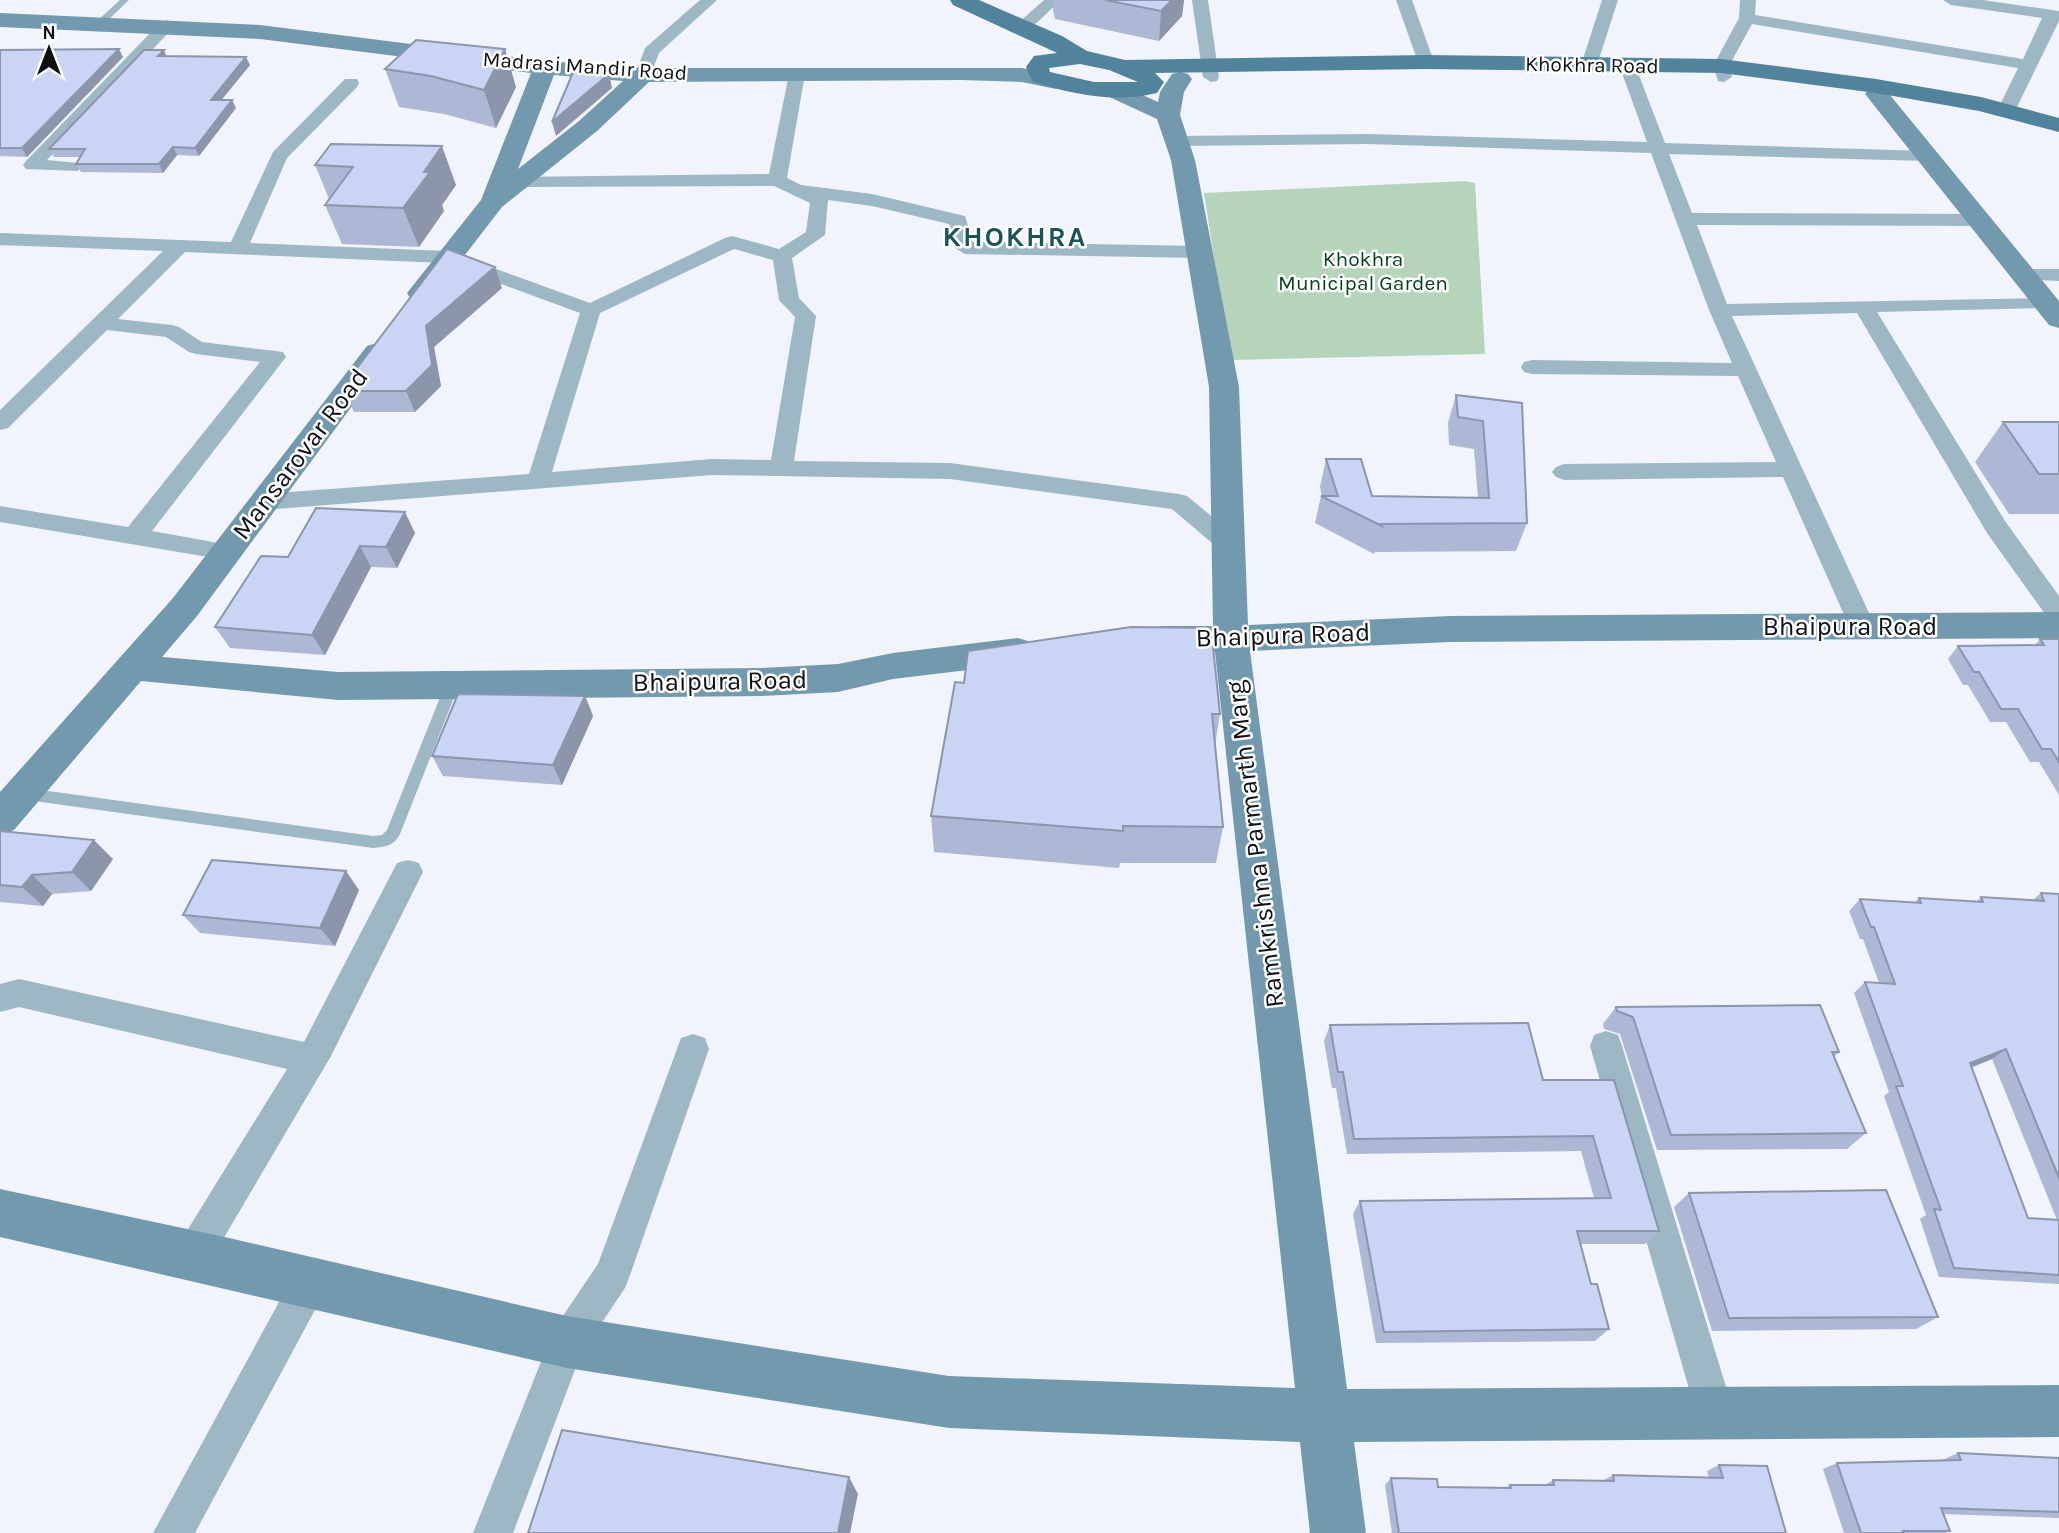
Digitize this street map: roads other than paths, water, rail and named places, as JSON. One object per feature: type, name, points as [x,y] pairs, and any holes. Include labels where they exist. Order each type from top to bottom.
[{"type":"main road","points":[[935,0],[1036,47],[1040,76],[1056,82],[1113,90]]},
{"type":"main road","points":[[961,0],[1018,24],[1080,57],[1144,76],[1169,104]]},
{"type":"main road","points":[[1039,64],[1080,57]]},
{"type":"main road","name":"Khokhra Road","points":[[1113,90],[1149,88],[1169,104],[1210,71],[1426,62],[1588,65],[1723,72],[1876,86],[2006,111],[2059,125]]},
{"type":"main road","name":"Khokhra Road","points":[[1119,67],[1210,71],[1429,69],[1723,72],[1979,111],[2059,133]]},
{"type":"street","points":[[643,75],[651,51],[709,0]]},
{"type":"street","points":[[1018,24],[1036,0]]},
{"type":"street","points":[[1018,24],[1053,0]]},
{"type":"street","points":[[1200,0],[1210,71]]},
{"type":"street","points":[[1404,0],[1426,62]]},
{"type":"street","points":[[1588,65],[1610,0]]},
{"type":"street","points":[[1723,72],[1747,18],[1748,0]]},
{"type":"street","points":[[1951,0],[2055,16],[2042,50],[2028,65],[2006,111]]},
{"type":"street","points":[[1747,18],[2028,65]]},
{"type":"street","name":"Madrasi Mandir Road","points":[[0,20],[291,34],[545,68],[643,75],[961,73]]},
{"type":"street","points":[[72,167],[32,165],[167,26]]},
{"type":"street","points":[[961,73],[1039,64]]},
{"type":"street","points":[[493,202],[545,68]]},
{"type":"street","points":[[961,73],[1022,75],[1056,82]]},
{"type":"street","points":[[1630,73],[1719,310],[1862,626]]},
{"type":"street","points":[[777,180],[797,74]]},
{"type":"street","name":"Mansarovar Road","points":[[0,819],[134,667],[226,552],[447,257],[493,202],[589,126],[643,75]]},
{"type":"street","points":[[238,248],[279,156],[351,83]]},
{"type":"street","points":[[1113,90],[1169,104],[1368,139],[1927,156]]},
{"type":"street","points":[[1877,94],[2052,310]]},
{"type":"street","name":"Ramkrishna Parmarth Marg","points":[[1169,104],[1200,252],[1224,387],[1231,639],[1338,1533]]},
{"type":"street","points":[[0,239],[447,257],[590,310],[732,242],[782,256],[815,235],[820,201],[777,180],[519,181]]},
{"type":"street","points":[[799,190],[872,200],[958,220],[965,248],[1200,252]]},
{"type":"street","points":[[1685,219],[1979,220]]},
{"type":"street","points":[[0,423],[180,246]]},
{"type":"street","points":[[781,467],[806,316],[789,300],[782,256]]},
{"type":"street","points":[[2024,275],[2059,275]]},
{"type":"street","points":[[1719,310],[1863,306],[2052,310]]},
{"type":"street","points":[[1863,306],[1996,527],[2059,615]]},
{"type":"street","points":[[538,481],[590,310]]},
{"type":"street","points":[[102,323],[172,331],[196,348],[275,357],[134,537]]},
{"type":"street","points":[[1532,367],[1745,370]]},
{"type":"street","points":[[263,502],[712,467],[950,471],[1179,502],[1228,543]]},
{"type":"street","points":[[1564,472],[1790,468]]},
{"type":"street","points":[[0,514],[226,552]]},
{"type":"street","name":"Bhaipura Road","points":[[1126,639],[1231,639],[1450,629],[2059,625]]},
{"type":"street","name":"Bhaipura Road","points":[[134,667],[338,686],[838,678],[893,666],[1044,647]]},
{"type":"street","points":[[193,1255],[311,1059],[408,872]]},
{"type":"street","points":[[0,998],[19,993],[311,1059]]},
{"type":"street","points":[[1606,1046],[1715,1413]]},
{"type":"street","points":[[493,1533],[567,1342],[612,1275],[693,1049]]},
{"type":"street","points":[[0,1213],[567,1342],[949,1402],[1322,1416],[2059,1411]]},
{"type":"street","points":[[173,1533],[310,1282]]},
{"type":"lane","points":[[100,23],[125,0]]},
{"type":"lane","points":[[22,793],[373,842],[385,841],[393,834],[452,685]]},
{"type":"district","name":"KHOKHRA","points":[[1015,236]]},
{"type":"park label","name":"Khokhra Municipal Garden","points":[[1363,271]]}]
